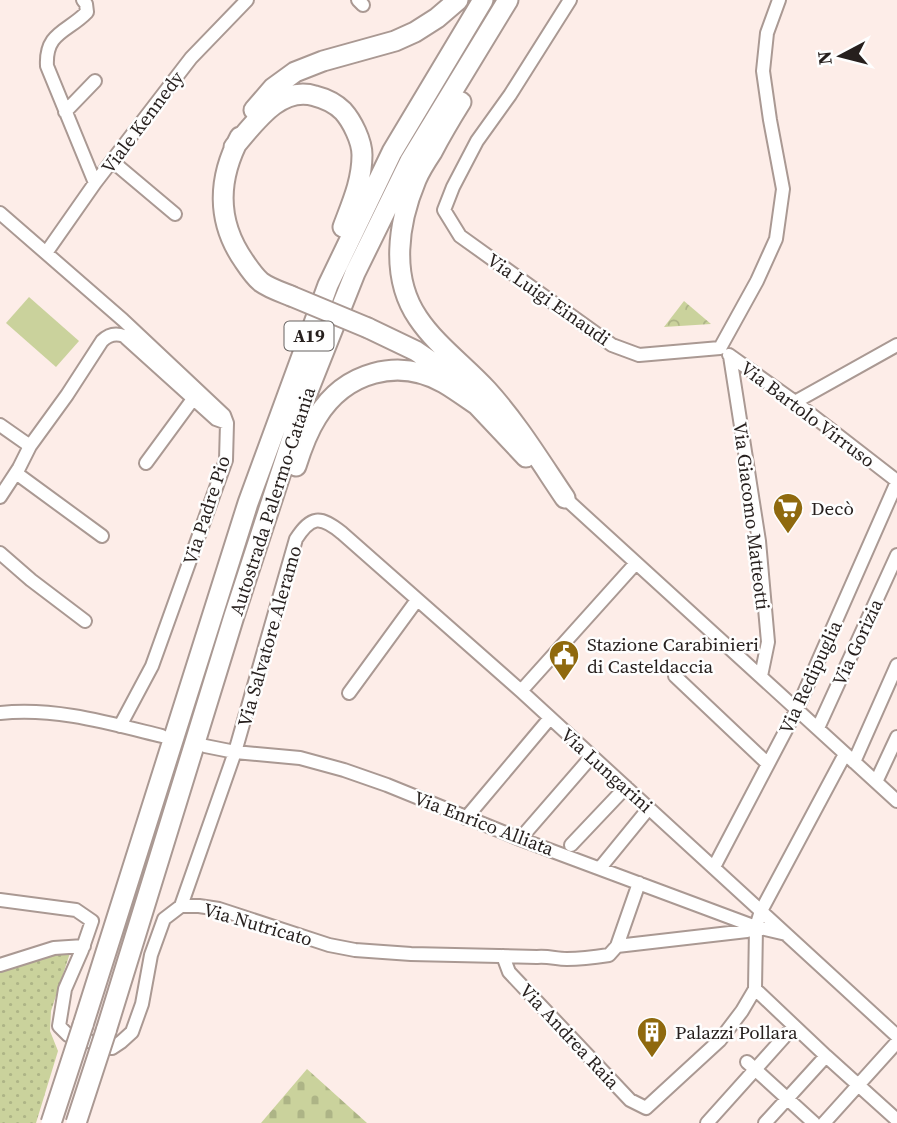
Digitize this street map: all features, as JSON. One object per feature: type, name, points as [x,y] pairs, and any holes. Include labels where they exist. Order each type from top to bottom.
[{"type":"highway","points":[[458,0],[415,32],[395,41],[323,61],[295,72],[273,88],[254,110],[234,147],[225,176],[222,201],[225,224],[233,245],[261,282],[416,351],[445,371],[565,498]]},
{"type":"highway","name":"Autostrada Palermo-Catania","points":[[51,1123],[247,503],[328,285],[391,152],[483,0]]},
{"type":"highway","name":"Autostrada Palermo-Catania","points":[[76,1123],[234,616],[306,396],[355,273],[410,161],[508,0]]},
{"type":"highway","points":[[521,0],[416,179],[405,213],[399,258],[407,300],[416,316],[429,334],[488,391],[513,420],[565,498]]},
{"type":"highway","points":[[187,694],[201,629],[239,502],[318,283],[360,183],[362,152],[348,116],[335,103],[308,94],[293,95],[262,114],[234,147]]},
{"type":"highway","points":[[234,616],[317,416],[346,387],[359,378],[379,371],[400,370],[443,382],[480,407]]},
{"type":"street","points":[[83,0],[87,12],[59,32],[50,44],[47,66],[95,183]]},
{"type":"street","name":"Viale Kennedy","points":[[46,253],[111,161],[191,58],[247,0]]},
{"type":"street","name":"Via Luigi Einaudi","points":[[570,0],[510,95],[477,141],[444,211],[460,236],[612,345],[639,355],[725,352]]},
{"type":"street","points":[[725,352],[776,239],[783,188],[763,71],[767,33],[779,0]]},
{"type":"street","points":[[65,112],[95,81]]},
{"type":"street","points":[[111,161],[175,214]]},
{"type":"street","points":[[0,213],[208,399],[224,415],[227,422]]},
{"type":"street","points":[[0,498],[30,446],[102,341],[110,335],[124,337],[216,419],[227,422]]},
{"type":"street","points":[[795,402],[897,345]]},
{"type":"street","name":"Via Bartolo Virruso","points":[[725,352],[897,481]]},
{"type":"street","name":"Via Giacomo Matteotti","points":[[725,352],[759,541],[768,642],[761,676]]},
{"type":"street","points":[[146,463],[193,399]]},
{"type":"street","name":"Via Padre Pio","points":[[120,726],[152,666],[196,546],[226,460],[227,422]]},
{"type":"street","points":[[0,425],[30,446]]},
{"type":"street","points":[[16,473],[102,536]]},
{"type":"street","name":"Via Redipuglia","points":[[714,867],[797,709],[897,481]]},
{"type":"street","points":[[565,498],[897,800]]},
{"type":"street","name":"Via Lungarini","points":[[309,523],[321,519],[330,523],[521,691],[897,1036]]},
{"type":"street","name":"Via Salvatore Aleramo","points":[[181,906],[234,752],[296,539],[309,523]]},
{"type":"street","points":[[0,554],[85,621]]},
{"type":"street","name":"Via Gorizia","points":[[818,728],[897,555]]},
{"type":"street","points":[[521,691],[636,563]]},
{"type":"street","points":[[349,693],[417,600]]},
{"type":"street","points":[[897,665],[850,758],[761,911],[756,927],[755,989],[897,1120]]},
{"type":"street","points":[[675,676],[768,764]]},
{"type":"street","points":[[0,713],[23,710],[64,714],[162,736]]},
{"type":"street","points":[[466,818],[550,718]]},
{"type":"street","points":[[876,782],[897,737]]},
{"type":"street","name":"Via Enrico Alliata","points":[[205,746],[234,752],[300,758],[344,770],[756,927],[787,934]]},
{"type":"street","points":[[520,839],[592,756]]},
{"type":"street","points":[[571,845],[626,787]]},
{"type":"street","points":[[600,868],[649,808]]},
{"type":"street","points":[[617,946],[639,883]]},
{"type":"street","name":"Via Nutricato","points":[[0,900],[76,911],[92,921],[65,989],[59,1026],[68,1035],[112,1048],[132,1032],[164,919],[181,906],[219,909],[329,945],[355,950],[411,954],[552,956],[565,959],[594,957],[610,955],[617,946],[747,931],[756,927]]},
{"type":"street","points":[[0,965],[54,948],[84,946]]},
{"type":"street","name":"Via Andrea Raia","points":[[503,956],[509,972],[630,1100],[646,1108],[720,1040],[755,989]]},
{"type":"street","points":[[707,1123],[751,1066],[794,1026]]},
{"type":"street","points":[[824,1123],[897,1042]]},
{"type":"street","points":[[765,1123],[826,1056]]},
{"type":"street","points":[[751,1066],[814,1123]]},
{"type":"green space","points":[[29,297],[79,341],[56,367],[6,323]]},
{"type":"green space","points":[[684,301],[711,324],[664,327]]},
{"type":"green space","points":[[56,953],[70,953],[51,1011],[50,1031],[58,1051],[36,1123],[0,1123],[0,970]]},
{"type":"green space","points":[[307,1069],[367,1123],[261,1123]]},
{"type":"place","name":"Decò","points":[[788,535]]},
{"type":"place","name":"Stazione Carabinieri di Casteldaccia","points":[[564,682]]},
{"type":"place","name":"Palazzi Pollara","points":[[652,1059]]}]
